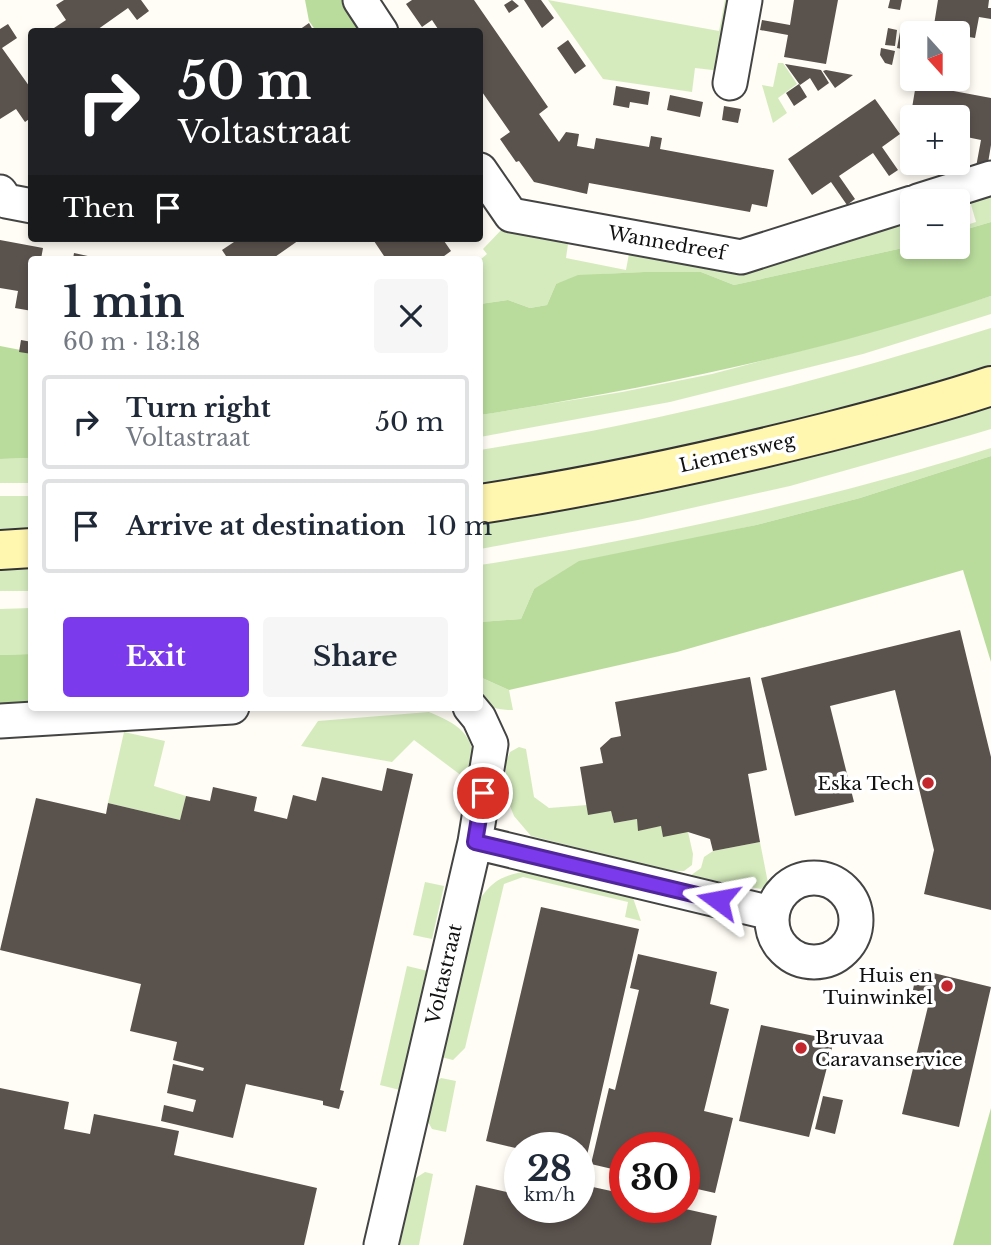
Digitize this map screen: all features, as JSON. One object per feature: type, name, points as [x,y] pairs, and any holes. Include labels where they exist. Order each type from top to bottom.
[{"type":"main road","name":"Liemersweg","points":[[483,504],[562,491],[753,451],[939,403],[991,386]]},
{"type":"main road","points":[[0,550],[28,548]]},
{"type":"street","points":[[360,0],[378,28]]},
{"type":"street","points":[[730,83],[745,0]]},
{"type":"street","name":"Wannedreef","points":[[483,174],[511,215],[741,257],[900,207]]},
{"type":"street","points":[[956,189],[991,178]]},
{"type":"street","points":[[0,192],[6,201],[28,205]]},
{"type":"street","points":[[0,721],[166,711]]},
{"type":"street","name":"Voltastraat","points":[[381,1245],[475,842],[491,744],[473,711]]},
{"type":"street","points":[[475,842],[771,913]]},
{"type":"green space","points":[[305,0],[347,0],[367,28],[314,28],[309,21]]},
{"type":"green space","points":[[548,0],[719,31],[725,0],[735,0],[721,71],[695,68],[692,92],[603,79]]},
{"type":"green space","points":[[778,63],[783,63],[797,84],[778,98],[787,113],[773,123],[762,85],[773,87]]},
{"type":"green space","points":[[991,195],[991,222],[970,228],[970,224],[976,222],[970,201]]},
{"type":"green space","points":[[991,222],[991,296],[865,334],[738,366],[609,393],[483,414],[483,304],[508,300],[530,308],[547,305],[556,284],[578,275],[701,272],[734,285],[900,249],[900,259],[970,259],[970,228]]},
{"type":"green space","points":[[900,223],[900,249],[734,285],[701,272],[603,274],[556,284],[547,305],[530,308],[508,300],[483,304],[483,257],[487,254],[483,249],[506,225],[569,237],[566,258],[626,270],[630,248],[739,269]]},
{"type":"green space","points":[[991,296],[991,314],[863,354],[670,402],[483,436],[483,415],[712,374],[864,334]]},
{"type":"green space","points":[[991,328],[991,366],[948,380],[818,418],[730,440],[601,468],[483,488],[483,449],[603,429],[714,405],[853,369]]},
{"type":"green space","points":[[0,346],[28,351],[28,458],[0,459]]},
{"type":"green space","points":[[991,405],[991,429],[971,435],[790,486],[638,520],[483,548],[483,522],[588,504]]},
{"type":"green space","points":[[991,448],[991,456],[860,498],[674,543],[534,589],[521,619],[483,622],[483,564],[609,543],[737,516]]},
{"type":"green space","points":[[991,456],[991,662],[963,570],[677,652],[509,690],[483,678],[483,622],[521,619],[534,589],[579,561],[756,525],[860,498]]},
{"type":"green space","points":[[28,458],[28,483],[0,483],[0,459]]},
{"type":"green space","points":[[0,496],[28,496],[28,532],[0,533]]},
{"type":"green space","points":[[28,568],[28,591],[0,591],[0,569]]},
{"type":"green space","points":[[28,608],[28,654],[0,655],[0,609]]},
{"type":"green space","points":[[28,654],[28,703],[0,704],[0,655]]},
{"type":"green space","points":[[483,678],[509,690],[513,710],[499,709],[483,701]]},
{"type":"green space","points":[[429,712],[452,723],[467,737],[473,756],[470,782],[414,740],[392,762],[301,746],[318,721]]},
{"type":"green space","points":[[124,732],[165,741],[154,786],[186,796],[180,820],[108,803]]},
{"type":"green space","points":[[519,747],[526,749],[534,797],[549,808],[587,805],[611,811],[614,823],[637,819],[639,830],[661,826],[688,832],[693,854],[692,865],[684,871],[670,871],[531,836],[514,816],[506,796],[506,762],[510,752]]},
{"type":"green space","points":[[760,842],[768,883],[761,889],[690,876],[701,868],[704,857],[713,851]]},
{"type":"green space","points":[[529,871],[632,895],[641,921],[625,917],[628,902],[523,877],[504,884],[465,1048],[453,1060],[441,1057],[473,913],[483,895],[494,883],[509,875]]},
{"type":"green space","points":[[425,882],[444,886],[432,939],[413,935]]},
{"type":"green space","points":[[407,966],[428,971],[400,1090],[380,1085]]},
{"type":"green space","points":[[441,1078],[456,1081],[446,1132],[432,1129],[426,1118],[431,1086]]},
{"type":"green space","points":[[991,1108],[991,1245],[953,1245]]},
{"type":"green space","points":[[425,1172],[433,1174],[419,1245],[396,1245],[408,1183]]},
{"type":"building","points":[[64,0],[141,0],[149,11],[137,20],[128,8],[100,28],[54,28],[66,20],[56,5]]},
{"type":"building","points":[[412,0],[474,0],[548,107],[539,114],[559,142],[566,132],[579,134],[577,146],[594,149],[596,138],[649,147],[651,136],[662,138],[660,149],[774,170],[767,207],[752,204],[750,212],[589,183],[587,194],[534,182],[500,139],[510,132],[483,93],[483,28],[437,28],[432,20],[422,27],[406,4]]},
{"type":"building","points":[[512,0],[519,6],[509,13],[504,5]]},
{"type":"building","points":[[524,0],[541,0],[554,18],[542,28]]},
{"type":"building","points":[[794,0],[838,0],[826,64],[784,57],[788,35],[760,30],[762,20],[790,25]]},
{"type":"building","points":[[890,0],[902,0],[900,10],[888,8]]},
{"type":"building","points":[[938,0],[989,0],[991,19],[979,17],[975,38],[970,37],[970,21],[935,21]]},
{"type":"building","points":[[8,24],[17,38],[2,48],[28,84],[28,120],[25,122],[16,109],[0,119],[0,29]]},
{"type":"building","points":[[888,28],[897,30],[895,46],[885,45]]},
{"type":"building","points":[[568,40],[586,66],[575,74],[557,48]]},
{"type":"building","points":[[881,48],[895,51],[892,65],[885,63],[880,55]]},
{"type":"building","points":[[785,64],[821,70],[829,83],[818,91],[810,78],[800,85]]},
{"type":"building","points":[[823,71],[853,75],[835,88]]},
{"type":"building","points":[[799,84],[807,97],[794,106],[786,93]]},
{"type":"building","points":[[616,86],[650,92],[648,105],[630,102],[629,108],[613,105]]},
{"type":"building","points":[[915,91],[954,91],[991,98],[991,145],[987,169],[976,167],[981,140],[970,138],[970,105],[912,105]]},
{"type":"building","points":[[670,95],[703,102],[700,117],[667,110]]},
{"type":"building","points":[[875,99],[900,134],[882,147],[898,170],[889,176],[873,153],[839,176],[855,199],[847,205],[831,182],[812,195],[788,159]]},
{"type":"building","points":[[724,106],[741,109],[738,123],[722,120]]},
{"type":"building","points":[[0,240],[43,248],[42,256],[28,256],[28,310],[15,308],[18,291],[0,288]]},
{"type":"building","points":[[234,242],[296,242],[276,256],[226,256],[222,250]]},
{"type":"building","points":[[375,242],[445,242],[451,251],[444,256],[384,256]]},
{"type":"building","points":[[21,340],[28,341],[28,353],[19,352]]},
{"type":"building","points":[[960,630],[991,757],[991,910],[924,894],[934,850],[895,690],[830,706],[854,802],[795,816],[761,678]]},
{"type":"building","points":[[750,677],[767,770],[748,774],[760,842],[713,851],[710,839],[688,832],[663,837],[661,826],[638,831],[637,819],[614,823],[611,811],[588,815],[580,767],[603,763],[600,748],[611,738],[621,736],[615,702]]},
{"type":"building","points":[[387,768],[413,774],[340,1090],[344,1091],[339,1109],[323,1105],[323,1101],[246,1084],[233,1138],[161,1121],[164,1105],[193,1112],[196,1100],[167,1093],[173,1064],[203,1071],[204,1068],[173,1060],[177,1042],[130,1031],[141,984],[0,950],[36,798],[106,814],[108,803],[180,820],[186,796],[210,801],[213,787],[257,797],[254,811],[287,819],[293,795],[316,801],[322,777],[382,791]]},
{"type":"building","points":[[541,907],[639,929],[592,1132],[504,1132],[504,1145],[486,1141]]},
{"type":"building","points":[[638,954],[717,972],[710,1004],[729,1009],[704,1111],[733,1118],[715,1193],[700,1190],[700,1132],[609,1132],[609,1168],[595,1165],[595,1147],[609,1088],[615,1090],[639,990],[630,988]]},
{"type":"building","points":[[917,969],[991,987],[959,1127],[902,1114],[931,994],[913,990]]},
{"type":"building","points":[[761,1025],[834,1040],[809,1137],[739,1121]]},
{"type":"building","points":[[0,1088],[69,1102],[64,1129],[90,1134],[94,1114],[179,1131],[174,1155],[317,1188],[304,1245],[0,1245]]},
{"type":"building","points":[[823,1096],[843,1100],[835,1134],[815,1129]]},
{"type":"building","points":[[476,1185],[504,1191],[504,1223],[595,1223],[595,1187],[609,1191],[609,1223],[700,1223],[700,1212],[717,1216],[711,1245],[463,1245]]},
{"type":"place","name":"Eska Tech","points":[[928,783]]},
{"type":"place","name":"Huis en Tuinwinkel","points":[[947,986]]},
{"type":"place","name":"Bruvaa Caravanservice","points":[[801,1048]]},
{"type":"route","points":[[483,793],[475,842],[718,900]]}]
